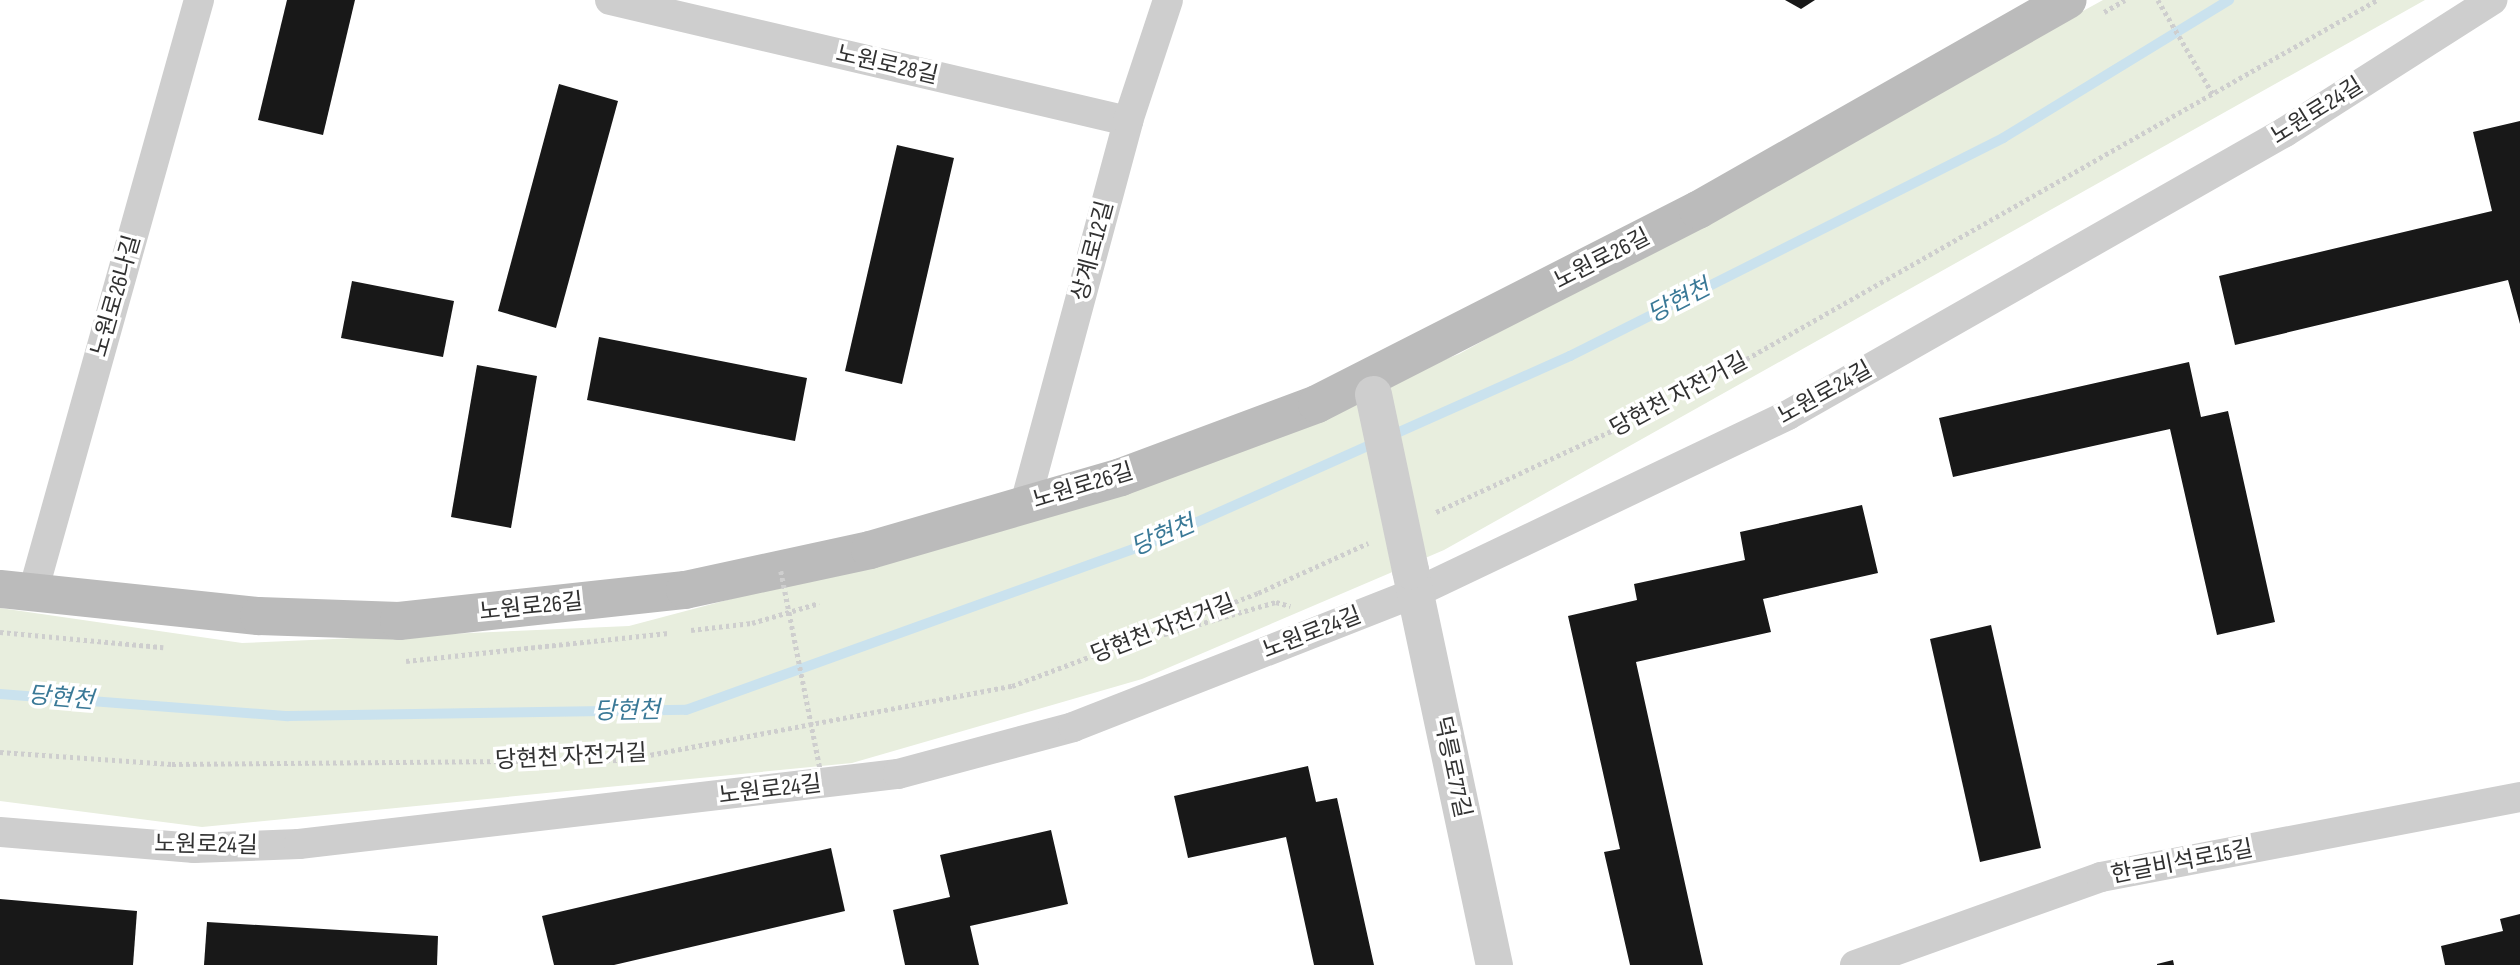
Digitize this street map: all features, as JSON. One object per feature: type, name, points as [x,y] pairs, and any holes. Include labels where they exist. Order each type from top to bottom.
[{"type":"main road","name":"노원로26길","points":[[17,591],[259,616],[399,621],[685,590],[781,571],[1121,477],[1371,386],[1698,210],[2068,0]]},
{"type":"street","name":"노원로26나길","points":[[17,591],[199,0]]},
{"type":"street","name":"노원로28길","points":[[610,0],[657,4],[1128,121]]},
{"type":"street","name":"상계로12길","points":[[1025,504],[1128,121],[1168,0]]},
{"type":"street","name":"노원로24길","points":[[0,832],[194,848],[299,844],[898,774],[1073,727],[1307,636],[1413,581],[1787,415],[2285,132],[2492,0]]},
{"type":"street","name":"덕릉로77길","points":[[1371,386],[1494,965]]},
{"type":"street","name":"한글비석로15길","points":[[1855,965],[2101,877],[2520,797]]},
{"type":"path","points":[[2158,0],[2214,96]]},
{"type":"path","name":"당현천 자전거길","points":[[1432,514],[1655,411],[2214,96],[2377,0]]},
{"type":"path","name":"당현천 자전거길","points":[[0,752],[172,764],[623,760],[1012,686],[1258,593],[1382,536]]},
{"type":"path","points":[[781,571],[823,783]]},
{"type":"path","points":[[1106,650],[1276,602],[1291,607],[1307,636]]},
{"type":"green space","points":[[2103,0],[2425,0],[1444,550],[1142,679],[852,763],[202,827],[0,801],[0,608],[242,643],[629,626],[1048,515],[1459,354]]},
{"type":"building","points":[[287,0],[355,0],[323,135],[258,120]]},
{"type":"building","points":[[1785,0],[1815,0],[1801,9]]},
{"type":"building","points":[[559,84],[618,101],[556,328],[498,311]]},
{"type":"building","points":[[2520,121],[2520,324],[2508,280],[2235,345],[2219,276],[2492,211],[2473,132]]},
{"type":"building","points":[[897,145],[954,158],[902,384],[845,371]]},
{"type":"building","points":[[352,281],[454,301],[443,357],[341,338]]},
{"type":"building","points":[[599,337],[807,378],[795,441],[587,400]]},
{"type":"building","points":[[2189,362],[2201,417],[2228,411],[2275,622],[2217,635],[2170,429],[1953,477],[1939,418]]},
{"type":"building","points":[[477,365],[537,376],[511,528],[451,517]]},
{"type":"building","points":[[1862,505],[1878,573],[1763,599],[1771,632],[1636,662],[1703,965],[1630,965],[1604,852],[1620,849],[1568,616],[1637,600],[1634,584],[1745,560],[1740,532]]},
{"type":"building","points":[[1991,625],[2041,848],[1980,862],[1930,639]]},
{"type":"building","points":[[1308,766],[1316,802],[1337,798],[1374,965],[1314,965],[1286,837],[1188,858],[1174,796]]},
{"type":"building","points":[[1051,830],[1068,904],[970,926],[979,965],[905,965],[893,910],[950,897],[940,855]]},
{"type":"building","points":[[831,848],[845,911],[614,965],[554,965],[542,916]]},
{"type":"building","points":[[0,899],[137,911],[133,965],[0,965]]},
{"type":"building","points":[[2520,914],[2520,965],[2445,965],[2441,946],[2503,931],[2500,919]]},
{"type":"building","points":[[207,922],[438,936],[437,965],[204,965]]},
{"type":"building","points":[[2173,960],[2174,965],[2157,965],[2157,964]]},
{"type":"waterway","name":"당현천","points":[[0,694],[288,716],[686,710],[1150,543],[1570,356],[2003,138],[2229,0]]}]
